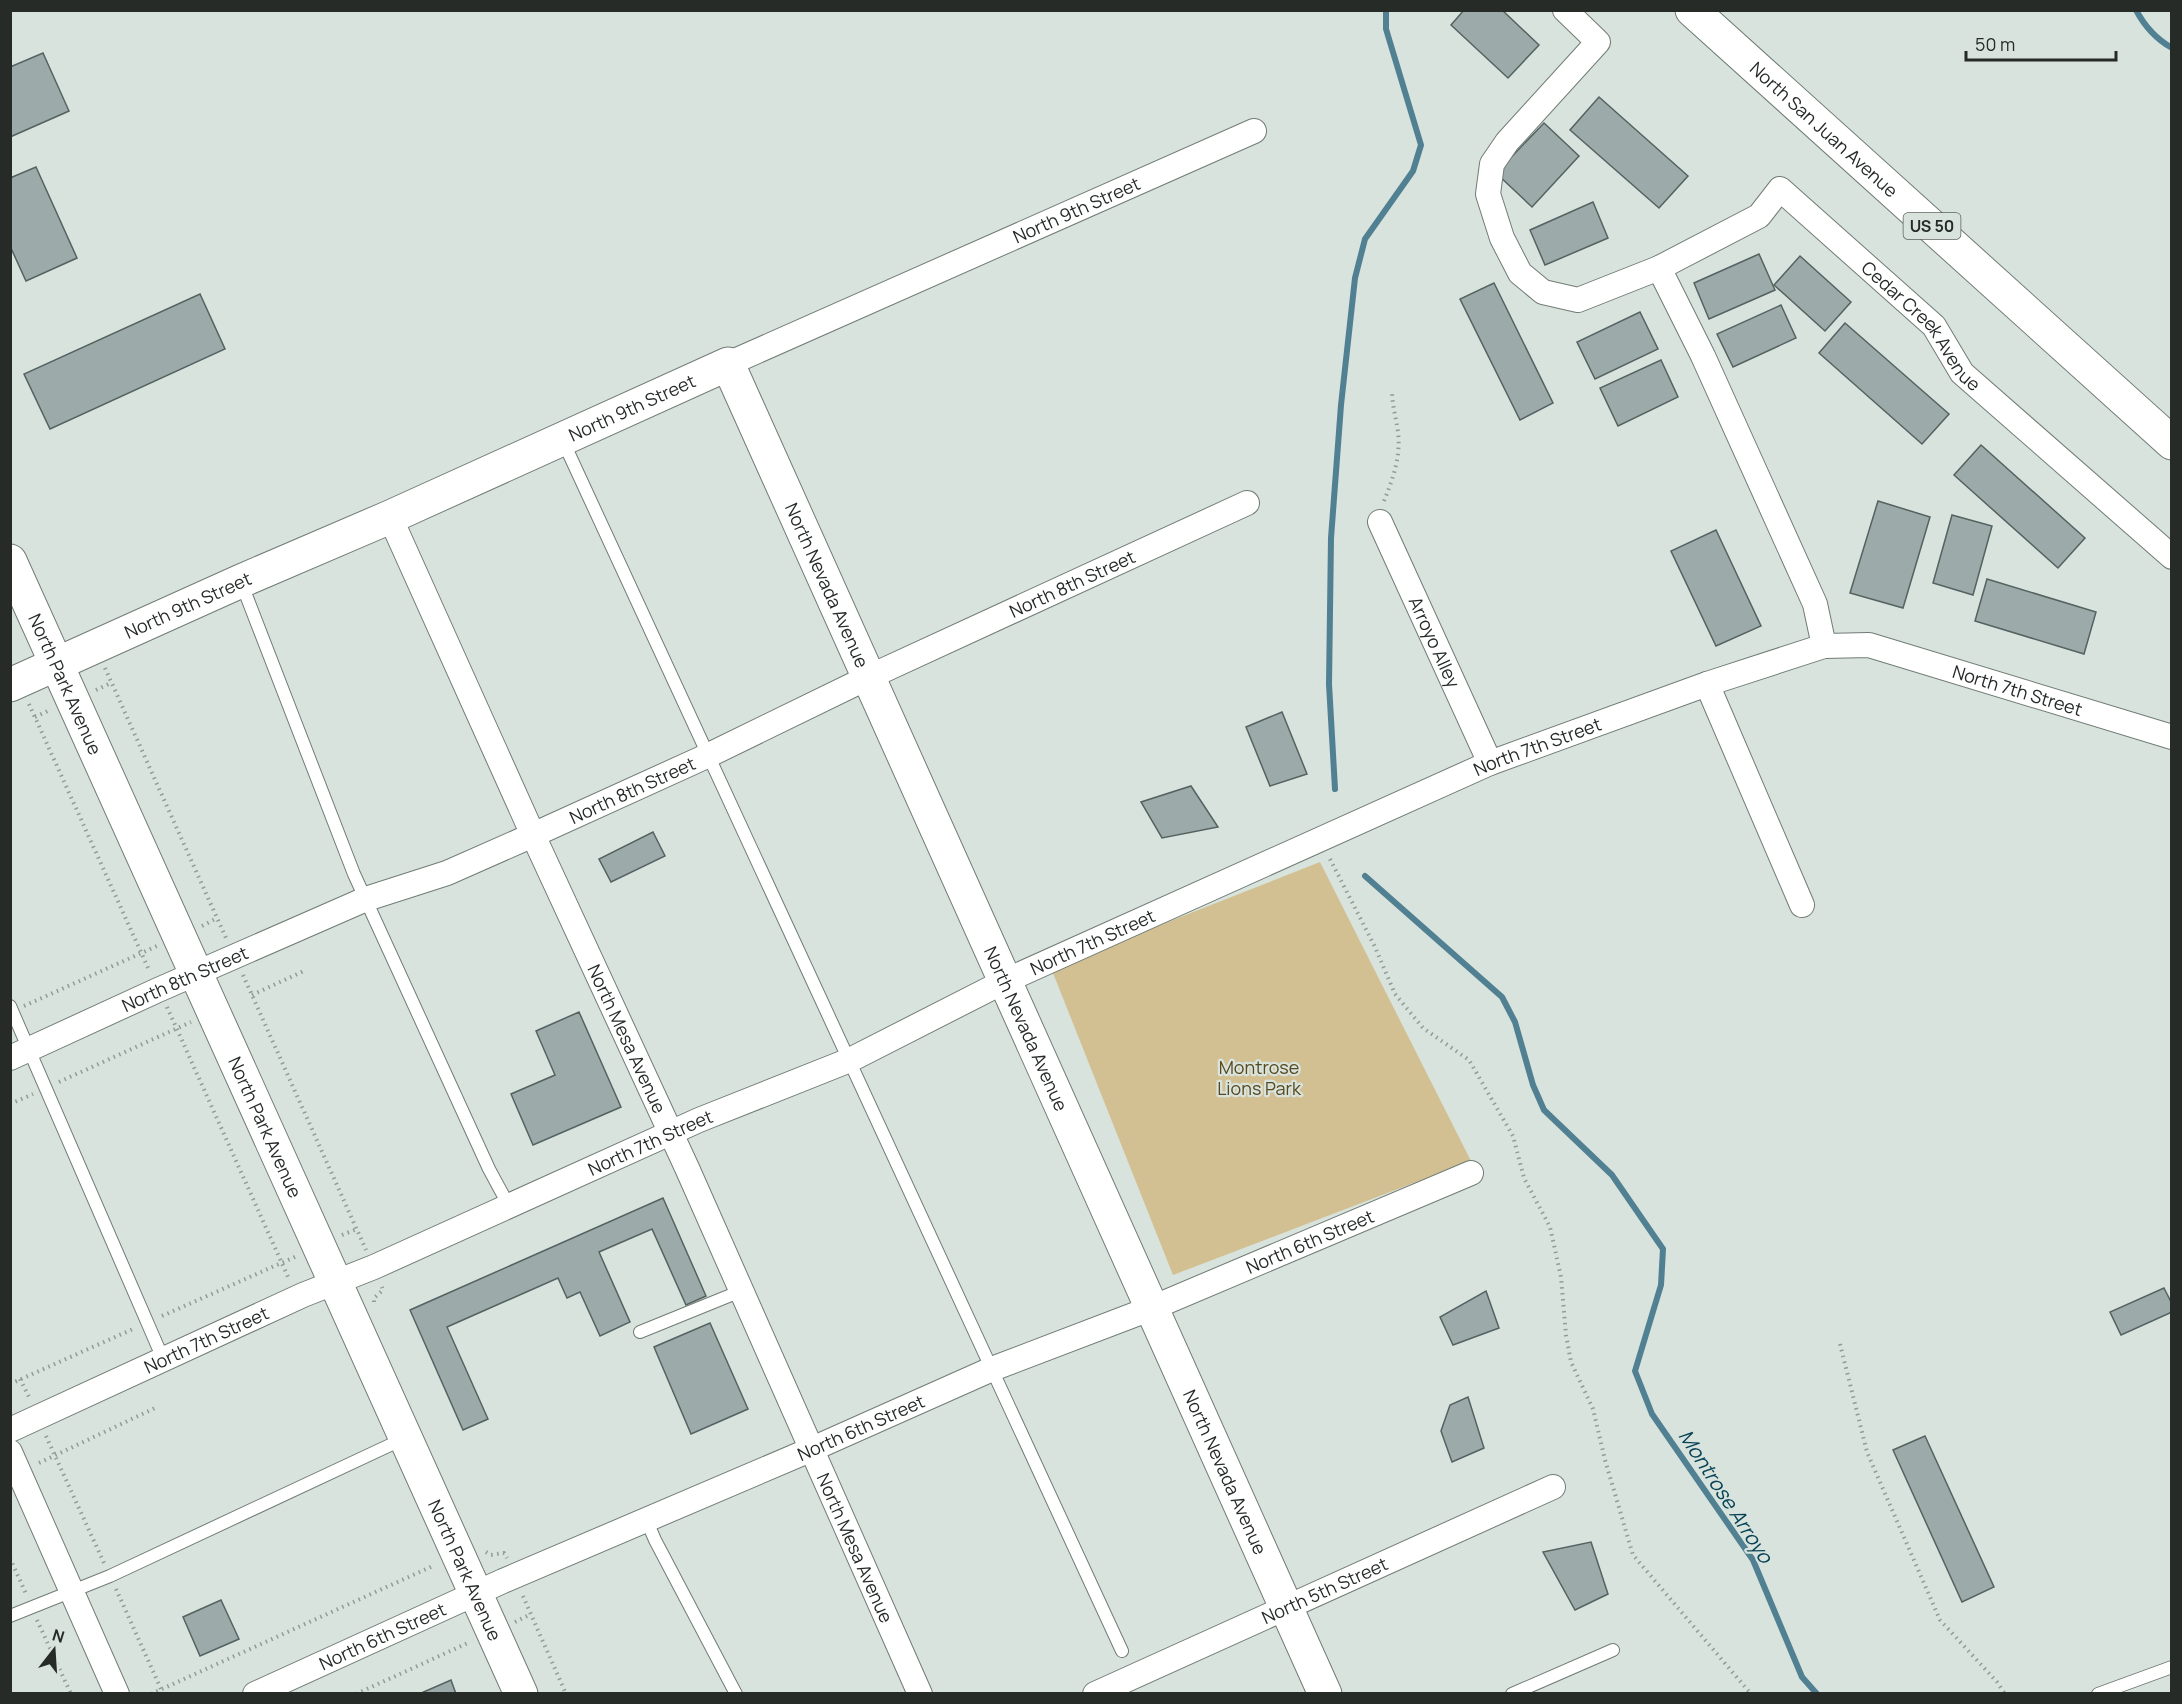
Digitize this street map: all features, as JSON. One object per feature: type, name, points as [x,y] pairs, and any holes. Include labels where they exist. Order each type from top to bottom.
[{"type":"main road","name":"North San Juan Avenue","points":[[1692,10],[2172,442]]},
{"type":"main road","name":"North 9th Street","points":[[15,683],[563,440],[728,364]]},
{"type":"main road","name":"North Nevada Avenue","points":[[728,364],[1325,1694]]},
{"type":"main road","name":"North Park Avenue","points":[[10,561],[521,1694]]},
{"type":"street","name":"Cedar Creek Avenue","points":[[1565,10],[1598,42],[1507,142],[1492,164],[1488,194],[1502,238],[1520,273],[1543,292],[1578,300],[1659,268],[1759,216],[1780,189],[1934,326],[1962,373],[2172,557]]},
{"type":"street","name":"North 9th Street","points":[[728,364],[1254,131]]},
{"type":"street","points":[[1659,268],[1707,367],[1815,604],[1824,646]]},
{"type":"street","name":"North 8th Street","points":[[21,1053],[366,899],[447,873],[533,835],[1247,503]]},
{"type":"street","name":"North Mesa Avenue","points":[[390,517],[670,1134],[920,1694]]},
{"type":"street","name":"Arroyo Alley","points":[[1380,522],[1490,763]]},
{"type":"street","name":"North 7th Street","points":[[10,1430],[303,1295],[374,1267],[670,1134],[850,1060],[1005,981],[1490,763],[1707,684],[1824,646],[1869,645],[2172,737]]},
{"type":"street","points":[[1707,684],[1802,905]]},
{"type":"street","name":"North 6th Street","points":[[255,1694],[475,1593],[810,1450],[992,1369],[1152,1308],[1471,1173]]},
{"type":"street","points":[[10,1452],[117,1694]]},
{"type":"street","name":"North 5th Street","points":[[1095,1694],[1553,1486]]},
{"type":"lane","points":[[563,440],[1122,1651]]},
{"type":"lane","points":[[241,581],[354,874],[489,1169],[509,1206]]},
{"type":"lane","points":[[12,1008],[21,1053],[47,1087],[164,1361]]},
{"type":"lane","points":[[640,1332],[741,1292]]},
{"type":"lane","points":[[10,1616],[110,1576],[406,1438]]},
{"type":"lane","points":[[646,1519],[736,1694]]},
{"type":"lane","points":[[1512,1694],[1613,1650]]},
{"type":"lane","points":[[2098,1694],[2172,1667]]},
{"type":"path","points":[[1380,522],[1398,460],[1398,432],[1392,406],[1392,390]]},
{"type":"path","points":[[96,647],[374,1267],[383,1290],[374,1298],[375,1311]]},
{"type":"path","points":[[15,683],[141,952],[282,1263],[290,1280],[303,1295]]},
{"type":"path","points":[[1320,840],[1375,947],[1395,994],[1423,1028],[1469,1060],[1513,1136],[1524,1178],[1550,1227],[1561,1277],[1566,1335],[1571,1362],[1593,1409],[1605,1460],[1633,1555],[1751,1694]]},
{"type":"path","points":[[12,1008],[141,952]]},
{"type":"path","points":[[251,995],[306,970]]},
{"type":"path","points":[[10,1104],[176,1029]]},
{"type":"path","points":[[10,1384],[282,1263]]},
{"type":"path","points":[[1840,1344],[1867,1452],[1940,1620],[1997,1682],[2005,1694]]},
{"type":"path","points":[[20,1379],[161,1689]]},
{"type":"path","points":[[33,1466],[155,1408]]},
{"type":"path","points":[[482,1544],[491,1555],[504,1553],[566,1694]]},
{"type":"path","points":[[430,1554],[439,1574]]},
{"type":"path","points":[[10,1558],[71,1694]]},
{"type":"path","points":[[151,1694],[435,1565]]},
{"type":"path","points":[[356,1694],[531,1614]]},
{"type":"green space","name":"Montrose Lions Park","points":[[1320,862],[1471,1161],[1173,1275],[1051,968]]},
{"type":"building","points":[[1464,10],[1502,10],[1539,45],[1508,78],[1451,25]]},
{"type":"building","points":[[43,53],[69,111],[10,137],[10,67]]},
{"type":"building","points":[[1599,97],[1688,176],[1659,208],[1570,130]]},
{"type":"building","points":[[1544,123],[1579,156],[1532,207],[1496,173]]},
{"type":"building","points":[[36,167],[77,258],[26,281],[10,246],[10,178]]},
{"type":"building","points":[[1593,202],[1608,238],[1545,265],[1530,230]]},
{"type":"building","points":[[1759,254],[1775,290],[1709,319],[1694,283]]},
{"type":"building","points":[[1800,256],[1851,302],[1825,331],[1774,285]]},
{"type":"building","points":[[1494,283],[1553,403],[1520,420],[1460,299]]},
{"type":"building","points":[[200,294],[225,349],[50,429],[24,374]]},
{"type":"building","points":[[1781,305],[1796,338],[1733,367],[1717,334]]},
{"type":"building","points":[[1640,312],[1658,349],[1595,379],[1577,342]]},
{"type":"building","points":[[1845,323],[1949,414],[1922,444],[1819,353]]},
{"type":"building","points":[[1661,360],[1678,397],[1618,426],[1600,388]]},
{"type":"building","points":[[1981,445],[2085,538],[2058,568],[1954,475]]},
{"type":"building","points":[[1878,501],[1930,517],[1903,608],[1850,593]]},
{"type":"building","points":[[1952,515],[1992,526],[1973,595],[1933,583]]},
{"type":"building","points":[[1716,530],[1761,626],[1716,646],[1671,551]]},
{"type":"building","points":[[1987,579],[2096,612],[2084,654],[1975,621]]},
{"type":"building","points":[[1282,712],[1307,774],[1270,786],[1246,727]]},
{"type":"building","points":[[1191,786],[1218,827],[1162,838],[1141,802]]},
{"type":"building","points":[[653,832],[665,856],[611,882],[599,859]]},
{"type":"building","points":[[579,1012],[621,1107],[533,1145],[511,1094],[555,1075],[536,1031]]},
{"type":"building","points":[[663,1198],[706,1296],[686,1305],[652,1229],[599,1252],[630,1322],[600,1336],[580,1292],[567,1298],[558,1278],[447,1327],[488,1419],[463,1430],[410,1310]]},
{"type":"building","points":[[2164,1288],[2172,1304],[2172,1312],[2121,1335],[2110,1312]]},
{"type":"building","points":[[1486,1291],[1499,1328],[1453,1345],[1440,1317]]},
{"type":"building","points":[[710,1323],[748,1409],[691,1434],[654,1347]]},
{"type":"building","points":[[1468,1397],[1484,1448],[1452,1462],[1441,1431],[1450,1405]]},
{"type":"building","points":[[1925,1436],[1994,1587],[1962,1602],[1893,1450]]},
{"type":"building","points":[[1591,1542],[1608,1594],[1575,1610],[1543,1552]]},
{"type":"building","points":[[221,1600],[239,1639],[200,1656],[183,1617]]},
{"type":"building","points":[[451,1680],[456,1694],[419,1694]]},
{"type":"waterway","points":[[1335,789],[1329,684],[1331,538],[1341,405],[1355,278],[1365,239],[1413,171],[1421,145],[1386,29],[1386,10]]},
{"type":"waterway","points":[[2136,10],[2151,32],[2172,48]]},
{"type":"waterway","name":"Montrose Arroyo","points":[[1365,876],[1502,997],[1515,1022],[1533,1085],[1544,1110],[1612,1175],[1663,1249],[1661,1285],[1635,1371],[1652,1414],[1753,1560],[1802,1677],[1817,1694]]}]
